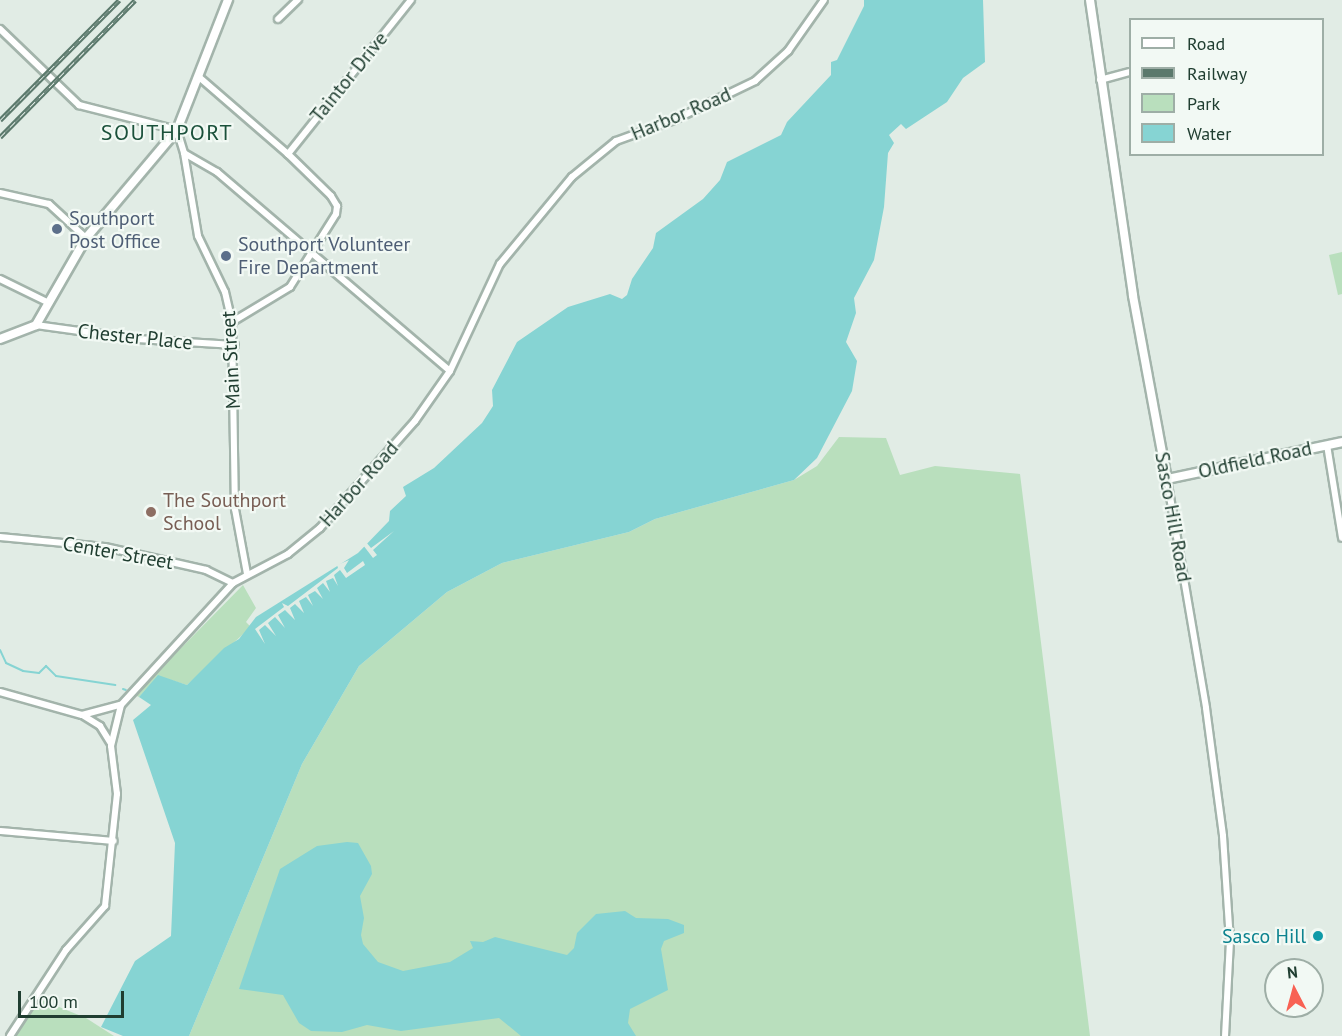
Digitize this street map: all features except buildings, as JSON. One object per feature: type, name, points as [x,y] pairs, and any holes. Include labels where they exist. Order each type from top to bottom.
[{"type":"street","points":[[0,339],[36,325],[47,302],[86,238],[177,130],[228,0]]},
{"type":"street","points":[[278,19],[298,0]]},
{"type":"street","name":"Taintor Drive","points":[[288,154],[411,0]]},
{"type":"street","name":"Harbor Road","points":[[10,1036],[66,950],[105,906],[114,841],[117,794],[111,746],[121,705],[233,583],[288,554],[320,528],[415,421],[450,371],[500,264],[572,177],[616,141],[675,120],[755,81],[788,51],[825,0]]},
{"type":"street","name":"Sasco Hill Road","points":[[1090,0],[1133,296],[1206,708],[1223,836],[1230,940],[1225,1036]]},
{"type":"street","points":[[0,29],[79,105],[177,130]]},
{"type":"street","points":[[1100,80],[1129,73]]},
{"type":"street","points":[[199,77],[288,154],[336,203],[336,214],[291,287],[232,322]]},
{"type":"street","name":"Main Street","points":[[177,130],[184,153],[198,236],[225,292],[232,322],[235,509],[247,574]]},
{"type":"street","points":[[184,153],[217,172],[450,371]]},
{"type":"street","points":[[0,193],[49,204],[86,238]]},
{"type":"street","points":[[0,279],[47,302]]},
{"type":"street","name":"Chester Place","points":[[36,325],[137,339],[234,345]]},
{"type":"street","name":"Oldfield Road","points":[[1167,479],[1342,442]]},
{"type":"street","points":[[1327,445],[1342,538]]},
{"type":"street","name":"Center Street","points":[[0,537],[105,547],[192,566],[233,583]]},
{"type":"street","points":[[0,692],[82,715],[100,726],[111,746]]},
{"type":"street","points":[[82,715],[121,705]]},
{"type":"street","points":[[0,831],[114,841]]},
{"type":"green space","points":[[1342,252],[1342,294],[1338,295],[1329,255]]},
{"type":"green space","points":[[839,437],[886,438],[900,475],[935,466],[1020,474],[1090,1036],[189,1036],[302,764],[359,666],[447,592],[502,563],[629,532],[655,519],[794,480],[817,466]]},
{"type":"green space","points":[[243,585],[256,608],[246,622],[251,627],[187,685],[158,676],[139,697],[135,695]]},
{"type":"green space","points":[[37,998],[86,1018],[114,1036],[14,1036]]},
{"type":"water","points":[[864,0],[983,0],[985,62],[963,78],[947,102],[906,129],[901,124],[889,135],[894,143],[888,153],[884,207],[874,260],[854,298],[856,313],[846,342],[857,361],[852,391],[817,458],[794,480],[655,519],[629,532],[502,563],[447,592],[359,666],[302,764],[189,1036],[123,1036],[101,1027],[135,961],[171,936],[175,843],[133,720],[151,705],[139,697],[158,675],[187,685],[224,648],[239,639],[256,617],[358,553],[389,521],[390,511],[406,496],[403,487],[434,468],[482,423],[493,406],[492,390],[517,342],[568,307],[610,294],[622,299],[627,295],[632,279],[653,248],[656,233],[703,199],[720,180],[727,162],[781,135],[787,122],[831,75],[831,62],[837,60],[864,6]]},
{"type":"water","points":[[347,842],[358,843],[371,866],[372,874],[360,896],[364,918],[361,935],[363,944],[378,962],[403,971],[450,962],[473,948],[470,941],[483,942],[495,937],[567,955],[574,948],[577,933],[596,914],[625,911],[636,918],[668,919],[684,925],[684,933],[664,941],[661,949],[668,990],[630,1009],[628,1023],[636,1036],[521,1036],[499,1018],[401,1031],[367,1025],[342,1032],[311,1031],[299,1023],[283,995],[239,989],[280,869],[317,846]]},
{"type":"pier","points":[[394,531],[373,550],[377,555],[373,558],[363,545],[366,542],[371,548]]},
{"type":"pier","points":[[349,560],[344,568],[347,573],[363,561],[365,565],[346,578],[340,570],[334,575],[338,586],[333,578],[326,581],[330,592],[323,583],[317,588],[323,599],[315,591],[308,595],[313,606],[306,597],[299,601],[304,613],[295,604],[290,608],[295,620],[285,610],[278,615],[285,628],[275,617],[268,623],[276,636],[265,625],[259,630],[265,644],[255,629],[284,607],[282,603],[288,606],[338,568],[337,565]]},
{"type":"waterway","points":[[0,650],[6,663],[23,671],[39,673],[46,666],[56,676],[115,685]]},
{"type":"railway","points":[[0,120],[119,0]]},
{"type":"railway","points":[[0,137],[135,0]]},
{"type":"place","name":"Southport Post Office","points":[[57,229]]},
{"type":"place","name":"Southport Volunteer Fire Department","points":[[226,256]]},
{"type":"place","name":"The Southport School","points":[[151,512]]},
{"type":"place","name":"Sasco Hill","points":[[1318,936]]},
{"type":"district","name":"SOUTHPORT","points":[[167,133]]}]
